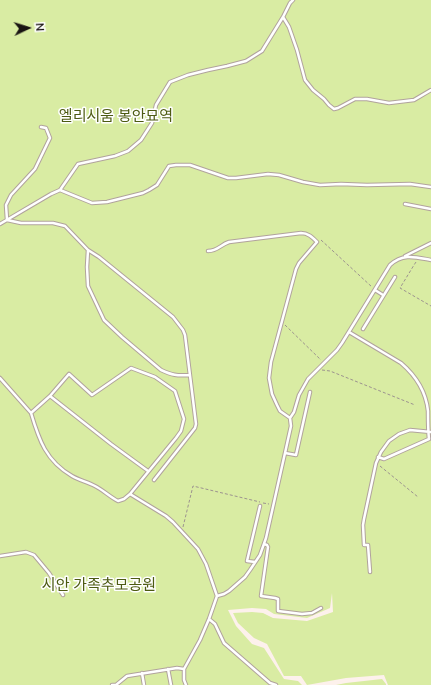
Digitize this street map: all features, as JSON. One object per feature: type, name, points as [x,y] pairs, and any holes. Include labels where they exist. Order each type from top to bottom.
[{"type":"lane","points":[[0,224],[60,190],[78,164],[115,156],[128,151],[141,140],[152,123],[156,105],[170,82],[188,75],[246,61],[262,51],[283,17],[290,2],[293,0]]},
{"type":"lane","points":[[283,17],[289,27],[305,80],[313,90],[334,109],[355,99],[367,99],[389,103],[414,100],[431,90]]},
{"type":"lane","points":[[7,220],[6,205],[12,194],[35,169],[50,138],[46,128],[41,126]]},
{"type":"lane","points":[[60,190],[92,203],[107,202],[143,193],[149,190],[157,185],[169,166],[176,165],[190,165],[228,178],[268,174],[279,175],[320,185],[410,184],[431,187]]},
{"type":"lane","points":[[405,204],[431,209]]},
{"type":"lane","points":[[7,220],[21,223],[53,223],[65,226],[88,250],[99,257],[172,316],[183,330],[185,335],[189,375],[196,419],[194,428],[154,480]]},
{"type":"lane","points":[[208,251],[217,250],[224,243],[229,242],[301,233],[309,235],[317,242],[299,262],[296,269],[271,362],[270,378],[272,394],[280,411],[290,418]]},
{"type":"lane","points":[[217,596],[229,591],[245,577],[260,555],[264,544],[291,426],[290,418],[308,379],[337,350],[390,265],[397,260],[431,244]]},
{"type":"lane","points":[[88,250],[86,267],[88,286],[104,320],[161,370],[177,376],[189,375]]},
{"type":"lane","points":[[401,258],[417,257],[431,260]]},
{"type":"lane","points":[[363,329],[395,277]]},
{"type":"lane","points":[[375,290],[383,295]]},
{"type":"lane","points":[[349,332],[401,363],[412,374],[422,389],[426,403],[430,432],[429,439],[384,459],[378,457]]},
{"type":"lane","points":[[0,378],[31,413],[40,440],[56,466],[71,476],[94,485],[118,501],[124,499],[130,494],[176,438],[181,431],[184,419],[175,390],[155,377],[131,368],[92,395],[69,374],[50,396],[31,413]]},
{"type":"lane","points":[[285,453],[296,455],[310,392]]},
{"type":"lane","points":[[50,396],[148,471]]},
{"type":"lane","points":[[370,572],[368,545],[364,545],[363,525],[378,457],[388,441],[399,434],[410,430],[430,432]]},
{"type":"lane","points":[[130,494],[166,516],[198,549],[206,564],[217,596],[209,619],[184,669],[184,680],[186,685]]},
{"type":"lane","points":[[255,562],[247,561],[260,506]]},
{"type":"lane","points":[[264,544],[268,547],[261,596],[278,599],[278,611],[302,614],[312,613],[321,608]]},
{"type":"lane","points":[[0,556],[26,552],[34,555],[63,595]]},
{"type":"lane","points":[[209,619],[215,624],[224,643],[270,683],[276,685]]},
{"type":"lane","points":[[112,685],[116,684],[127,676],[168,669],[184,669]]},
{"type":"lane","points":[[168,669],[171,685]]},
{"type":"lane","points":[[142,673],[144,685]]},
{"type":"path","points":[[317,242],[320,239],[375,290]]},
{"type":"path","points":[[417,257],[414,265],[400,288],[431,306]]},
{"type":"path","points":[[281,321],[324,363]]},
{"type":"path","points":[[318,369],[330,371],[415,405]]},
{"type":"path","points":[[376,463],[418,497]]},
{"type":"path","points":[[182,532],[193,486],[273,505]]},
{"type":"green space","points":[[0,0],[431,0],[431,685],[388,685],[384,675],[346,678],[307,685],[301,676],[284,676],[267,644],[254,638],[238,623],[233,613],[263,613],[273,618],[307,621],[333,612],[332,593],[330,608],[307,618],[274,614],[266,609],[252,608],[228,610],[236,626],[252,644],[264,648],[284,679],[298,681],[302,685],[0,685]]},
{"type":"green space","points":[[382,679],[386,685],[336,685],[346,683]]},
{"type":"park label","name":"엘리시움 봉안묘역","points":[[116,116]]},
{"type":"park label","name":"시안 가족추모공원","points":[[99,585]]}]
